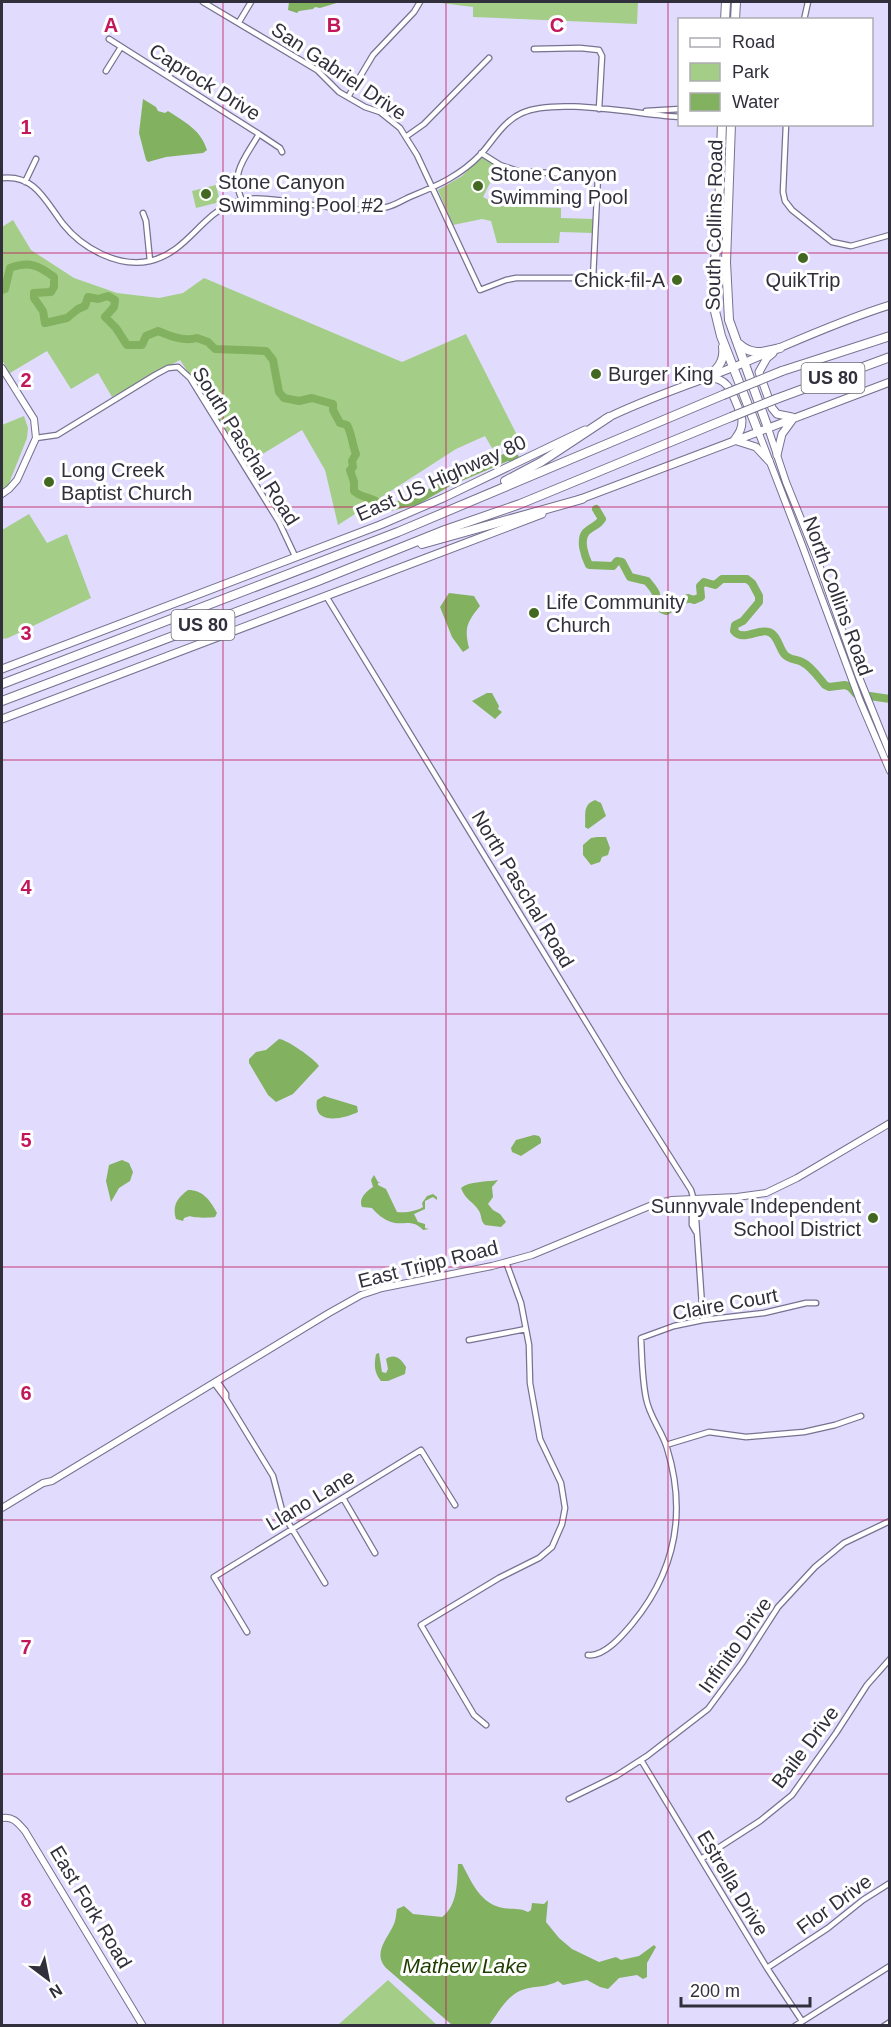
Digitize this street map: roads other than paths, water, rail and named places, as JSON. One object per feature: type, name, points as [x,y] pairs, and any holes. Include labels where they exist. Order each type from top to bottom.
[{"type":"highway","name":"US 80","points":[[2,684],[398,532],[723,394],[782,371],[890,336]]},
{"type":"highway","name":"US 80","points":[[2,701],[520,504],[776,399],[890,357]]},
{"type":"highway","points":[[398,532],[541,462],[609,417]]},
{"type":"highway","points":[[404,547],[432,542],[582,499]]},
{"type":"main road","points":[[725,18],[726,2]]},
{"type":"main road","points":[[735,2],[735,18]]},
{"type":"main road","name":"South Collins Road","points":[[722,126],[718,235],[712,283],[716,319],[758,431]]},
{"type":"main road","name":"South Collins Road","points":[[731,126],[727,236],[729,320],[768,428]]},
{"type":"main road","points":[[718,235],[727,236]]},
{"type":"main road","name":"East US Highway 80","points":[[2,669],[380,525],[442,498],[609,417],[890,305]]},
{"type":"main road","points":[[704,378],[721,364],[724,352],[721,336]]},
{"type":"main road","points":[[737,343],[745,350],[758,353],[780,348]]},
{"type":"main road","points":[[780,348],[767,358],[759,372],[772,408],[777,414],[794,417]]},
{"type":"main road","points":[[704,378],[716,378],[730,389],[742,419],[741,431],[734,441]]},
{"type":"main road","points":[[2,719],[890,382]]},
{"type":"main road","points":[[777,455],[782,434],[794,417]]},
{"type":"main road","points":[[734,441],[756,447],[769,461]]},
{"type":"street","name":"San Gabriel Drive","points":[[203,2],[317,70],[328,82],[348,97],[392,120],[406,136],[480,290],[516,278],[593,278],[598,176],[518,171],[500,165],[481,153]]},
{"type":"street","points":[[239,22],[251,2]]},
{"type":"street","points":[[348,97],[373,55],[414,12],[420,2]]},
{"type":"street","points":[[804,18],[808,2]]},
{"type":"street","name":"Caprock Drive","points":[[109,39],[259,134],[280,148],[282,152]]},
{"type":"street","points":[[106,71],[121,47]]},
{"type":"street","points":[[534,50],[580,48],[599,50],[602,56],[600,109]]},
{"type":"street","points":[[406,136],[424,124],[489,58]]},
{"type":"street","points":[[2,178],[19,179],[44,195],[74,237],[89,247],[118,260],[150,261],[182,246],[208,218],[221,209],[242,200],[262,198],[361,209],[391,206],[460,173],[503,127],[523,112],[547,107],[643,112],[678,117]]},
{"type":"street","points":[[643,112],[678,109]]},
{"type":"street","points":[[786,126],[783,192],[785,201],[792,210],[832,242],[846,246],[890,235]]},
{"type":"street","points":[[242,200],[236,177],[259,134]]},
{"type":"street","points":[[26,182],[36,159]]},
{"type":"street","points":[[143,213],[146,221],[150,261]]},
{"type":"street","name":"South Paschal Road","points":[[36,438],[57,435],[155,375],[168,368],[178,367],[190,378],[279,522],[295,556]]},
{"type":"street","points":[[2,368],[34,420],[36,438],[17,480],[2,494]]},
{"type":"street","name":"North Collins Road","points":[[768,428],[872,711],[872,721],[890,771]]},
{"type":"street","name":"North Collins Road","points":[[758,431],[860,701],[890,754]]},
{"type":"street","points":[[820,595],[829,592]]},
{"type":"street","name":"North Paschal Road","points":[[326,596],[691,1190],[693,1197]]},
{"type":"street","name":"East Tripp Road","points":[[2,1508],[43,1483],[52,1481],[361,1295],[382,1288],[532,1255],[672,1200],[693,1197],[737,1197],[766,1193],[797,1178],[890,1123]]},
{"type":"street","points":[[693,1197],[692,1225],[696,1233],[703,1320]]},
{"type":"street","points":[[486,1725],[474,1715],[421,1625],[499,1578],[539,1558],[552,1547],[562,1524],[565,1508],[561,1483],[540,1439],[530,1383],[530,1345],[521,1303],[506,1262]]},
{"type":"street","name":"Claire Court","points":[[666,1445],[646,1400],[641,1338],[674,1326],[703,1320],[764,1313],[806,1303],[816,1303]]},
{"type":"street","points":[[469,1340],[526,1329]]},
{"type":"street","points":[[215,1382],[226,1394],[226,1399],[273,1476],[283,1514],[325,1582]]},
{"type":"street","points":[[588,1655],[593,1656],[603,1651],[638,1618],[660,1583],[673,1549],[678,1513],[675,1478],[666,1445],[709,1432],[746,1437],[804,1432],[861,1416]]},
{"type":"street","name":"Llano Lane","points":[[247,1632],[214,1577],[291,1529],[422,1450],[455,1505]]},
{"type":"street","points":[[343,1498],[375,1552]]},
{"type":"street","name":"Infinito Drive","points":[[569,1799],[616,1776],[641,1760],[708,1709],[742,1663],[778,1607],[815,1567],[844,1543],[890,1521]]},
{"type":"street","name":"Baile Drive","points":[[701,1859],[760,1821],[792,1795],[867,1685],[890,1659]]},
{"type":"street","name":"Estrella Drive","points":[[641,1760],[767,1968],[802,2021]]},
{"type":"street","name":"East Fork Road","points":[[2,1818],[16,1820],[25,1831],[143,2025]]},
{"type":"street","name":"Flor Drive","points":[[767,1968],[828,1928],[862,1900],[890,1883]]},
{"type":"street","points":[[795,2025],[890,1966]]},
{"type":"street","points":[[884,2025],[890,2022]]},
{"type":"water","points":[[289,2],[340,2],[297,13],[288,10]]},
{"type":"water","points":[[143,99],[156,107],[158,111],[165,113],[168,111],[192,127],[201,137],[207,150],[203,153],[166,157],[148,162],[139,133]]},
{"type":"water","points":[[449,593],[474,596],[480,606],[468,626],[469,648],[463,652],[452,637],[440,607]]},
{"type":"water","points":[[487,693],[492,693],[499,706],[498,709],[502,712],[495,719],[472,701]]},
{"type":"water","points":[[595,800],[601,803],[606,816],[588,829],[585,827],[586,811],[588,805]]},
{"type":"water","points":[[606,837],[610,848],[608,855],[602,857],[600,862],[591,865],[583,855],[583,845],[591,838]]},
{"type":"water","points":[[279,1039],[300,1050],[319,1066],[293,1094],[276,1102],[268,1095],[249,1063],[249,1059],[256,1052],[266,1050]]},
{"type":"water","points":[[324,1096],[357,1106],[358,1112],[345,1117],[324,1117],[319,1114],[317,1100]]},
{"type":"water","points":[[534,1135],[539,1136],[541,1143],[521,1156],[512,1152],[511,1148],[516,1140]]},
{"type":"water","points":[[122,1160],[129,1163],[133,1172],[130,1181],[119,1188],[111,1202],[106,1181],[109,1165]]},
{"type":"water","points":[[374,1175],[378,1182],[381,1182],[378,1185],[386,1189],[397,1212],[418,1210],[423,1207],[422,1203],[427,1196],[433,1194],[437,1197],[437,1200],[433,1197],[425,1201],[425,1209],[414,1214],[418,1222],[425,1224],[425,1228],[429,1229],[423,1230],[411,1223],[391,1222],[372,1208],[362,1207],[362,1198],[373,1187],[371,1180]]},
{"type":"water","points":[[498,1180],[492,1187],[493,1197],[488,1204],[506,1222],[501,1227],[485,1225],[477,1208],[465,1196],[461,1188],[473,1183]]},
{"type":"water","points":[[188,1190],[193,1190],[206,1197],[217,1213],[215,1217],[190,1216],[184,1218],[183,1221],[176,1219],[176,1203]]},
{"type":"water","points":[[379,1353],[382,1372],[386,1373],[388,1369],[386,1359],[395,1357],[400,1359],[406,1367],[405,1374],[388,1381],[381,1381],[375,1365],[376,1354]]},
{"type":"water","name":"Mathew Lake","points":[[458,1864],[462,1864],[481,1895],[499,1907],[528,1912],[531,1910],[532,1903],[544,1904],[548,1900],[546,1922],[559,1938],[572,1949],[599,1962],[616,1957],[621,1960],[639,1956],[654,1945],[656,1947],[647,1963],[647,1977],[643,1979],[637,1975],[619,1978],[608,1989],[587,1980],[563,1985],[558,1981],[525,1989],[509,1999],[489,2025],[452,2025],[386,1968],[380,1957],[382,1946],[395,1922],[397,1909],[404,1906],[413,1914],[442,1917],[447,1912],[456,1893]]},
{"type":"waterway","points":[[2,290],[5,289],[10,268],[33,265],[54,277],[54,287],[51,292],[34,293],[34,298],[43,311],[45,323],[67,318],[85,306],[88,297],[98,299],[108,296],[115,300],[114,307],[105,317],[116,328],[127,345],[142,345],[146,336],[158,331],[182,339],[197,338],[208,342],[215,349],[266,351],[273,360],[279,392],[284,398],[299,401],[312,398],[333,404],[333,410],[340,423],[349,428],[356,454],[350,470],[354,491],[377,501],[385,508],[416,501],[449,482],[507,457],[515,458]]},
{"type":"waterway","points":[[596,509],[602,519],[586,532],[583,539],[584,553],[589,565],[613,566],[617,561],[622,562],[630,577],[647,581],[655,592],[659,607],[666,611],[688,598],[694,600],[701,597],[700,586],[704,582],[715,585],[722,579],[747,579],[759,596],[759,602],[743,621],[735,625],[734,631],[742,635],[769,632],[785,655],[805,664],[829,687],[845,685],[856,694],[890,699]]},
{"type":"place","name":"Stone Canyon Swimming Pool","points":[[478,186]]},
{"type":"place","name":"Stone Canyon Swimming Pool #2","points":[[206,194]]},
{"type":"place","name":"QuikTrip","points":[[803,258]]},
{"type":"place","name":"Chick-fil-A","points":[[677,280]]},
{"type":"place","name":"Burger King","points":[[596,374]]},
{"type":"place","name":"Long Creek Baptist Church","points":[[49,482]]},
{"type":"place","name":"Life Community Church","points":[[534,613]]},
{"type":"place","name":"Sunnyvale Independent School District","points":[[873,1218]]}]
